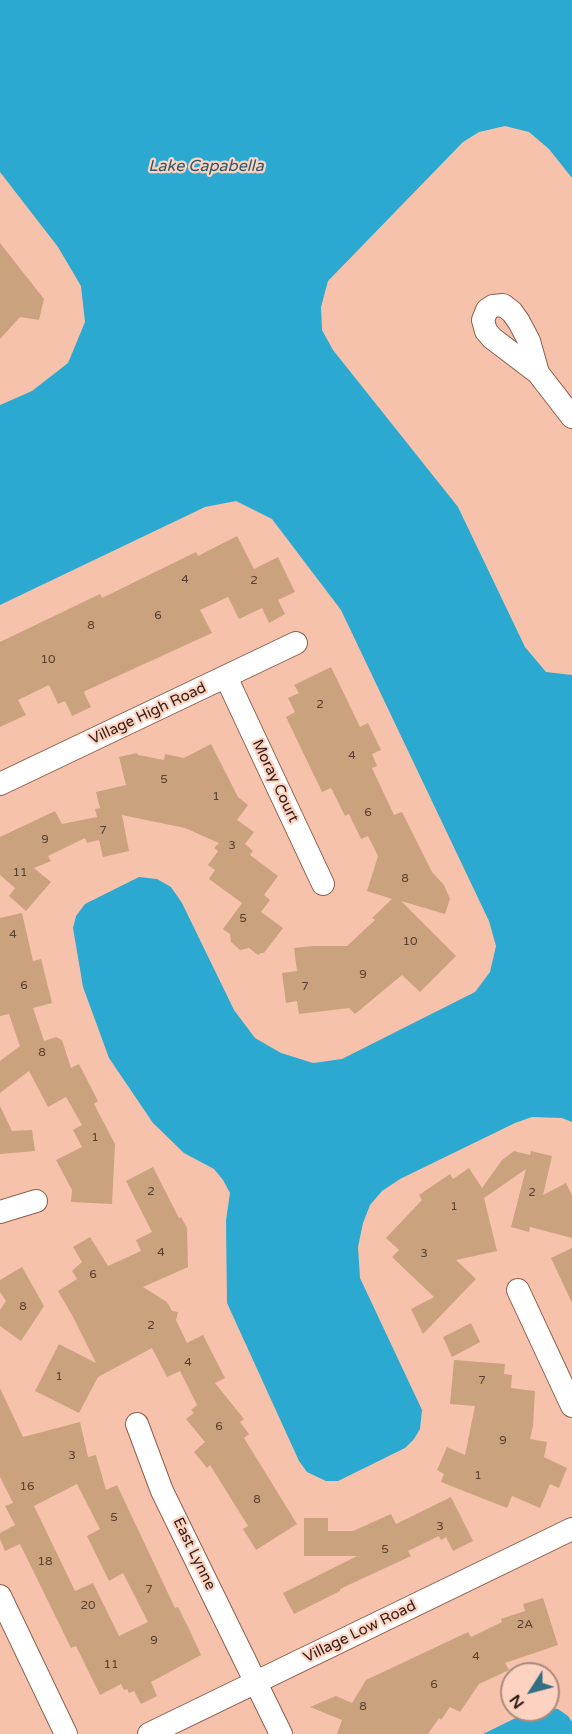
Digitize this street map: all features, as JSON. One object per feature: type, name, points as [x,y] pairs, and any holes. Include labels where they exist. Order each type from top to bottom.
[{"type":"street","points":[[538,373],[572,417]]},
{"type":"street","name":"Village High Road","points":[[0,784],[296,643]]},
{"type":"street","name":"Moray Court","points":[[226,677],[323,884]]},
{"type":"street","points":[[0,1212],[36,1201]]},
{"type":"street","points":[[518,1290],[572,1406]]},
{"type":"street","name":"East Lynne","points":[[137,1424],[162,1491],[281,1734]]},
{"type":"street","name":"Village Low Road","points":[[148,1734],[572,1529]]},
{"type":"street","points":[[0,1596],[66,1734]]},
{"type":"water","name":"Lake Capabella","points":[[0,0],[572,0],[572,178],[549,149],[529,132],[505,126],[479,132],[463,142],[328,281],[321,307],[322,330],[333,350],[458,507],[525,647],[546,672],[572,675],[572,1122],[562,1118],[532,1117],[515,1123],[400,1179],[382,1191],[370,1205],[358,1247],[360,1278],[422,1410],[420,1429],[405,1448],[338,1481],[326,1481],[307,1472],[299,1461],[227,1303],[226,1220],[230,1193],[223,1180],[214,1169],[184,1153],[153,1123],[109,1058],[83,987],[73,928],[76,916],[85,904],[139,877],[157,879],[171,887],[182,903],[234,1010],[255,1038],[281,1053],[313,1063],[342,1059],[475,992],[490,972],[496,946],[489,921],[341,610],[272,519],[236,501],[205,507],[0,605],[0,405],[32,391],[68,363],[85,322],[81,286],[58,247],[0,172]]},
{"type":"water","points":[[560,1710],[572,1722],[572,1734],[483,1734],[508,1722],[560,1722]]},
{"type":"building","points":[[0,243],[44,299],[39,320],[20,317],[0,339]]},
{"type":"building","points":[[237,536],[254,569],[278,557],[295,592],[278,600],[285,614],[269,623],[262,608],[239,619],[228,597],[200,610],[212,633],[85,691],[91,707],[72,716],[65,701],[58,704],[49,685],[18,700],[26,715],[0,727],[0,642],[100,594],[102,598],[196,552],[198,556]]},
{"type":"building","points":[[331,667],[360,727],[368,723],[381,750],[372,754],[377,766],[372,768],[394,815],[402,812],[432,872],[444,885],[450,899],[445,914],[401,901],[456,956],[420,992],[402,975],[355,1014],[349,1008],[299,1014],[297,1001],[286,1003],[282,973],[297,971],[294,948],[347,946],[375,920],[372,918],[392,899],[367,891],[378,856],[368,836],[361,839],[349,814],[345,816],[331,788],[322,792],[286,717],[295,712],[288,698],[299,693],[294,685]]},
{"type":"building","points":[[211,744],[238,797],[248,805],[237,820],[254,832],[245,844],[253,851],[250,855],[278,876],[264,895],[270,900],[261,912],[283,928],[264,953],[258,955],[249,948],[240,950],[231,942],[230,934],[223,929],[242,903],[209,879],[215,870],[208,865],[218,851],[214,848],[219,843],[185,828],[122,815],[129,851],[103,857],[99,840],[87,843],[85,838],[48,856],[51,861],[34,868],[51,882],[26,911],[9,896],[15,888],[0,875],[0,837],[55,811],[62,824],[97,817],[95,809],[100,808],[96,792],[126,785],[119,757],[137,753],[164,760],[165,754],[184,758]]},
{"type":"building","points":[[22,913],[33,961],[41,959],[52,1003],[33,1008],[44,1041],[56,1037],[62,1040],[71,1068],[79,1064],[98,1101],[94,1104],[115,1144],[112,1204],[71,1202],[72,1190],[56,1160],[82,1147],[73,1130],[82,1125],[66,1097],[48,1107],[29,1071],[0,1093],[0,1061],[20,1046],[9,1014],[0,1016],[0,918]]},
{"type":"building","points":[[0,1106],[12,1131],[32,1130],[35,1151],[0,1154]]},
{"type":"building","points":[[514,1151],[530,1155],[531,1151],[552,1156],[543,1195],[566,1183],[572,1195],[572,1238],[530,1227],[529,1232],[511,1227],[526,1169],[484,1198],[497,1251],[456,1260],[476,1279],[423,1334],[411,1309],[434,1297],[392,1257],[399,1250],[386,1238],[422,1200],[419,1195],[450,1174],[453,1179],[469,1168],[482,1188],[502,1160]]},
{"type":"building","points":[[153,1167],[179,1218],[181,1217],[187,1228],[188,1267],[143,1287],[167,1302],[172,1311],[178,1312],[176,1320],[187,1343],[203,1335],[225,1378],[215,1383],[244,1419],[240,1422],[249,1434],[244,1438],[297,1524],[256,1550],[243,1529],[248,1526],[210,1465],[207,1468],[194,1452],[205,1442],[186,1419],[194,1413],[191,1410],[197,1405],[180,1371],[167,1377],[152,1348],[98,1377],[79,1413],[35,1391],[59,1344],[96,1363],[58,1291],[77,1279],[72,1271],[82,1262],[73,1247],[90,1237],[108,1266],[141,1251],[136,1240],[152,1232],[126,1181]]},
{"type":"building","points":[[572,1248],[572,1303],[551,1258]]},
{"type":"building","points":[[22,1267],[44,1306],[21,1341],[0,1326],[0,1310],[6,1301],[0,1292],[0,1280]]},
{"type":"building","points":[[471,1323],[480,1342],[452,1357],[443,1337]]},
{"type":"building","points":[[454,1360],[505,1364],[504,1374],[512,1375],[511,1388],[535,1391],[530,1439],[547,1442],[544,1457],[567,1468],[559,1488],[550,1484],[540,1508],[512,1496],[507,1508],[441,1482],[444,1474],[437,1470],[447,1447],[465,1455],[475,1406],[450,1404]]},
{"type":"building","points":[[0,1388],[23,1437],[80,1422],[88,1457],[96,1455],[106,1490],[117,1485],[175,1608],[178,1607],[201,1655],[151,1682],[157,1696],[141,1704],[134,1691],[129,1693],[121,1684],[100,1695],[76,1646],[71,1648],[20,1544],[5,1551],[0,1533],[15,1525],[5,1506],[13,1503],[0,1477]],"holes":[[[77,1484],[100,1529],[87,1536],[109,1581],[123,1573],[148,1622],[119,1636],[93,1583],[75,1591],[34,1506]]]},
{"type":"building","points":[[451,1497],[473,1541],[453,1551],[446,1537],[441,1540],[439,1536],[408,1551],[411,1556],[340,1589],[294,1614],[283,1593],[357,1556],[304,1556],[304,1518],[328,1518],[328,1531],[353,1531],[391,1514],[396,1524]]},
{"type":"building","points":[[543,1598],[558,1645],[508,1662],[500,1662],[500,1674],[479,1684],[460,1712],[450,1707],[428,1734],[337,1734],[342,1720],[310,1707],[336,1696],[352,1703],[366,1680],[468,1632],[471,1637],[502,1622],[501,1619],[525,1611],[523,1604]]}]
